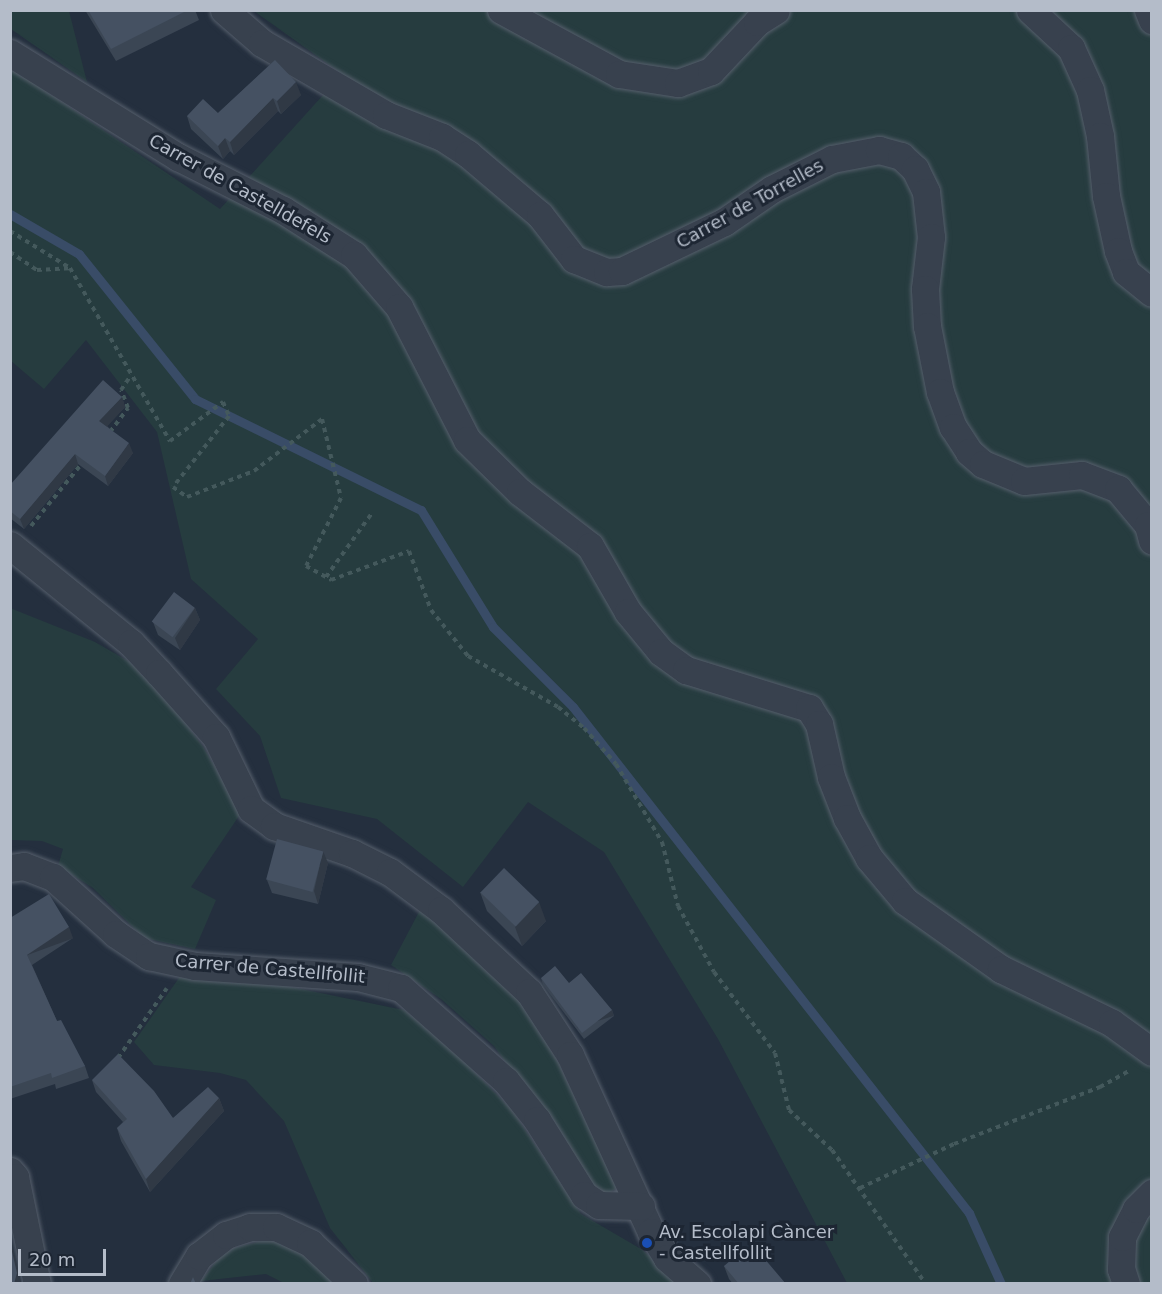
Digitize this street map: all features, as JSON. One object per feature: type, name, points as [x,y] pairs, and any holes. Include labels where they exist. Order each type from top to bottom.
[{"type":"street","name":"Carrer de Torrelles","points":[[224,10],[262,43],[386,115],[442,137],[468,154],[540,215],[574,259],[607,272],[622,271],[715,227],[772,189],[832,159],[879,150],[901,156],[915,169],[926,192],[931,237],[925,289],[927,326],[940,392],[953,427],[969,452],[983,464],[1024,481],[1082,475],[1119,489],[1148,525],[1152,540]]},
{"type":"street","points":[[501,10],[619,74],[678,83],[711,71],[743,35],[776,10]]},
{"type":"street","points":[[1030,10],[1071,48],[1090,90],[1118,250],[1126,272],[1152,293]]},
{"type":"street","points":[[1148,10],[1152,20]]},
{"type":"street","name":"Carrer de Castelldefels","points":[[10,53],[177,157],[283,210],[354,255],[399,307],[467,440],[520,492],[590,546],[628,612],[661,652],[686,670],[809,708],[819,724],[831,777],[847,818],[869,858],[905,901],[1001,969],[1112,1023],[1146,1058]]},
{"type":"street","points":[[15,554],[90,608],[159,673],[216,737],[251,809],[274,826],[341,849],[390,872],[441,910],[529,992],[570,1055],[667,1258],[697,1284]]},
{"type":"street","name":"Carrer de Castellfollit","points":[[10,868],[24,866],[53,877],[129,944],[149,956],[184,962],[358,977],[401,988],[506,1081],[537,1119],[584,1195],[599,1205],[641,1206]]},
{"type":"street","points":[[10,1171],[15,1177],[37,1284]]},
{"type":"street","points":[[1126,1284],[1121,1269],[1122,1237],[1136,1209],[1152,1193]]},
{"type":"street","points":[[182,1284],[199,1256],[226,1235],[250,1227],[276,1227],[310,1243],[354,1284]]},
{"type":"path","points":[[10,231],[70,268],[170,441],[223,402],[229,416],[173,487],[187,497],[254,471],[322,419],[341,498],[306,566],[331,580],[409,551],[431,610],[468,656],[558,707],[584,728],[616,764],[662,842],[678,906],[714,972],[775,1053],[789,1110],[832,1150],[926,1284]]},
{"type":"path","points":[[10,252],[37,270],[70,268]]},
{"type":"path","points":[[107,436],[128,408],[121,390],[132,375]]},
{"type":"path","points":[[15,554],[85,460]]},
{"type":"path","points":[[326,577],[372,513]]},
{"type":"path","points":[[111,1067],[184,962]]},
{"type":"path","points":[[860,1188],[954,1144],[1100,1087],[1146,1058]]},
{"type":"green space","points":[[10,11],[69,11],[87,82],[11,29]]},
{"type":"green space","points":[[254,11],[1151,11],[1151,1283],[847,1283],[718,1039],[604,852],[528,802],[463,887],[377,819],[281,798],[260,736],[216,689],[258,639],[191,579],[157,432],[86,340],[44,389],[11,361],[10,67],[220,209],[342,74]]},
{"type":"green space","points":[[10,608],[95,642],[147,672],[204,748],[241,813],[191,887],[216,900],[195,949],[144,938],[93,888],[58,866],[63,849],[42,841],[11,840]]},
{"type":"green space","points":[[420,910],[464,944],[523,1002],[558,1062],[617,1188],[606,1195],[593,1185],[494,1046],[441,999],[391,965]]},
{"type":"green space","points":[[181,975],[286,986],[404,1010],[445,1042],[512,1110],[581,1214],[641,1249],[684,1283],[373,1283],[330,1228],[284,1121],[246,1080],[220,1073],[154,1065],[134,1042]]},
{"type":"green space","points":[[266,1240],[301,1248],[338,1283],[284,1283],[266,1274],[201,1281],[225,1250]]},
{"type":"building","points":[[88,10],[188,10],[111,49]]},
{"type":"building","points":[[275,60],[296,82],[277,101],[273,98],[230,142],[225,138],[218,146],[187,116],[203,99],[218,113]]},
{"type":"building","points":[[103,380],[122,397],[99,421],[129,443],[105,476],[75,454],[20,519],[10,511],[10,485]]},
{"type":"building","points":[[174,592],[195,608],[172,637],[152,622]]},
{"type":"building","points":[[277,839],[323,851],[312,892],[266,880]]},
{"type":"building","points":[[504,868],[539,902],[516,926],[480,892]]},
{"type":"building","points":[[49,894],[69,927],[27,955],[57,1021],[61,1020],[85,1066],[52,1078],[51,1073],[10,1087],[10,918]]},
{"type":"building","points":[[555,966],[569,983],[581,973],[612,1010],[582,1033],[541,978]]},
{"type":"building","points":[[118,1054],[154,1091],[173,1118],[208,1087],[219,1098],[146,1179],[117,1128],[127,1119],[92,1080]]},
{"type":"building","points":[[10,1243],[17,1273],[14,1284],[10,1284]]},
{"type":"building","points":[[745,1248],[752,1256],[758,1251],[786,1284],[739,1284],[724,1266]]},
{"type":"waterway","points":[[10,214],[79,254],[195,399],[421,510],[493,627],[573,707],[969,1213],[1001,1284]]},
{"type":"place","name":"Av. Escolapi Càncer - Castellfollit","points":[[647,1243]]}]
